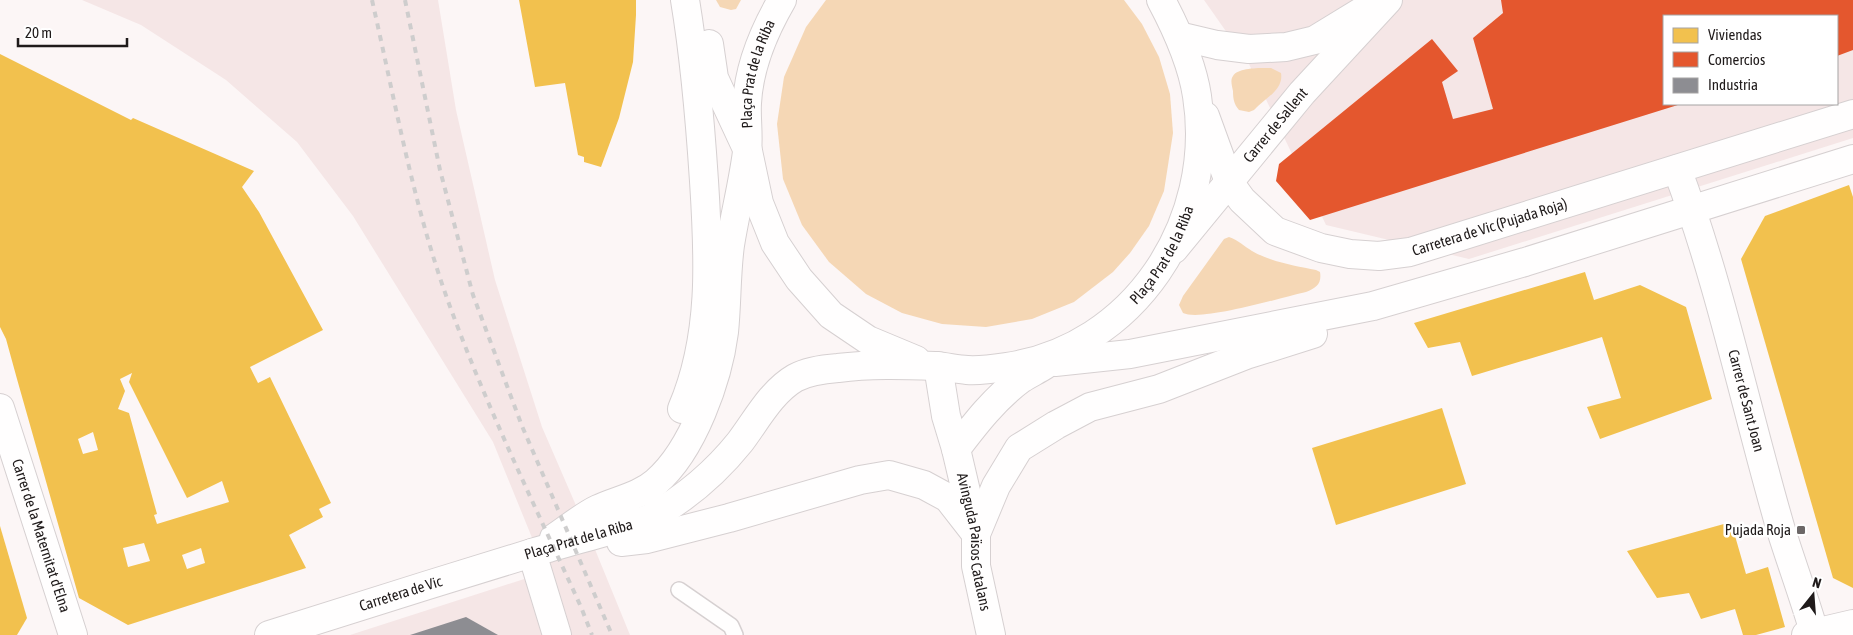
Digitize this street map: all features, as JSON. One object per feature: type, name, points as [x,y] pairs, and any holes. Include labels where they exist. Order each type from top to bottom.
[{"type":"main road","points":[[596,509],[620,492],[651,463],[680,414],[691,388],[699,360],[707,300],[706,232],[700,122],[685,0]]},
{"type":"main road","points":[[704,0],[714,78],[748,150]]},
{"type":"main road","name":"Plaça Prat de la Riba","points":[[782,0],[769,22],[755,57],[747,102],[748,150],[759,203],[775,243],[798,279],[832,314],[868,340],[905,357],[938,366]]},
{"type":"main road","name":"Plaça Prat de la Riba","points":[[956,449],[979,419],[1005,392],[1055,357],[1094,335],[1125,311],[1151,282],[1168,256],[1186,217],[1196,175],[1200,136],[1197,96],[1179,36],[1161,0]]},
{"type":"main road","points":[[1179,0],[1179,36],[1249,49],[1286,46],[1315,40],[1381,0]]},
{"type":"main road","name":"Carrer de Sallent","points":[[1168,256],[1302,93],[1388,0]]},
{"type":"main road","name":"Carretera de Vic (Pujada Roja)","points":[[1197,96],[1229,182],[1242,200],[1275,230],[1320,248],[1350,254],[1379,256],[1410,252],[1853,114]]},
{"type":"main road","name":"Plaça Prat de la Riba","points":[[532,553],[596,509],[637,494],[656,482],[672,466],[686,443],[698,420],[718,364],[723,334],[730,247],[748,150]]},
{"type":"main road","points":[[556,635],[532,553],[647,539],[729,518],[860,480],[889,475],[924,484],[948,498],[976,534],[996,486],[1019,448],[1090,407],[1159,389],[1246,355],[1314,333],[1373,306],[1525,262],[1853,160]]},
{"type":"main road","name":"Carrer de Sant Joan","points":[[1677,169],[1692,210],[1712,276],[1781,531],[1812,634]]},
{"type":"main road","name":"Plaça Prat de la Riba","points":[[532,553],[649,519],[683,497],[719,465],[739,443],[776,394],[793,379],[814,370],[864,365],[938,366],[971,370],[1008,367],[1055,357],[1130,354],[1373,306]]},
{"type":"main road","name":"Avinguda Països Catalans","points":[[938,366],[946,416],[956,449],[976,534],[976,566],[991,635]]},
{"type":"main road","name":"Carrer de la Maternitat d'Elna","points":[[0,408],[73,635]]},
{"type":"main road","name":"Carretera de Vic","points":[[269,635],[532,553]]},
{"type":"main road","points":[[1812,634],[1853,624]]},
{"type":"lane","points":[[679,590],[731,626],[735,635]]},
{"type":"shaded area","points":[[82,0],[438,0],[456,110],[495,280],[542,427],[630,635],[350,635],[546,572],[493,442],[353,216],[297,142],[226,80],[141,25]]},
{"type":"shaded area","points":[[716,0],[741,0],[736,9],[731,10],[720,7]]},
{"type":"shaded area","points":[[826,0],[1124,0],[1142,24],[1159,57],[1170,94],[1173,133],[1164,191],[1149,226],[1130,253],[1113,272],[1074,302],[1032,319],[986,327],[942,324],[902,313],[866,294],[829,262],[802,225],[783,179],[777,124],[784,77],[806,27]]},
{"type":"shaded area","points":[[1204,0],[1853,0],[1853,138],[1469,259],[1326,225],[1249,64]]},
{"type":"shaded area","points":[[1271,68],[1281,73],[1281,79],[1276,89],[1254,110],[1249,112],[1239,110],[1234,99],[1231,81],[1233,76],[1240,71]]},
{"type":"shaded area","points":[[1229,237],[1267,258],[1320,272],[1319,283],[1306,292],[1243,308],[1207,314],[1193,315],[1183,313],[1179,305],[1183,296],[1224,239]]},
{"type":"building: Viviendas","points":[[519,0],[636,0],[633,62],[619,118],[601,167],[584,162],[584,157],[578,155],[565,83],[535,87]]},
{"type":"building: Viviendas","points":[[0,54],[131,120],[133,118],[254,171],[242,187],[259,212],[323,330],[250,367],[258,383],[270,377],[331,503],[319,509],[323,517],[289,535],[306,568],[128,625],[79,598],[6,339],[0,327]],"holes":[[[132,373],[129,382],[187,498],[222,481],[229,502],[157,524],[154,515],[157,514],[129,413],[118,409],[125,391],[120,379]],[[93,432],[98,450],[83,454],[78,439]],[[144,543],[150,561],[128,567],[123,548]],[[201,548],[205,563],[187,569],[182,555]]]},
{"type":"building: Viviendas","points":[[1849,185],[1853,197],[1853,588],[1833,578],[1741,259],[1765,216]]},
{"type":"building: Viviendas","points":[[1585,272],[1594,300],[1640,285],[1686,307],[1712,399],[1600,439],[1587,407],[1621,398],[1602,337],[1472,376],[1460,342],[1428,348],[1414,323]]},
{"type":"building: Viviendas","points":[[1442,408],[1466,484],[1336,525],[1312,448]]},
{"type":"building: Viviendas","points":[[1731,522],[1746,574],[1768,567],[1785,627],[1756,635],[1743,635],[1735,609],[1701,619],[1689,593],[1657,598],[1627,551]]},
{"type":"building: Viviendas","points":[[0,526],[27,618],[17,635],[0,635]]},
{"type":"building: Comercios","points":[[1501,0],[1853,0],[1853,50],[1838,56],[1838,15],[1663,15],[1663,105],[1678,105],[1310,220],[1276,181],[1279,164],[1432,39],[1458,71],[1442,82],[1453,119],[1493,109],[1473,38],[1503,13]]},
{"type":"building: Industria","points":[[466,617],[498,635],[410,635]]},
{"type":"railway","points":[[372,0],[415,190],[448,301],[478,379],[592,635]]},
{"type":"railway","points":[[405,0],[440,170],[473,295],[522,426],[612,635]]},
{"type":"place","name":"Pujada Roja","points":[[1801,530]]}]
